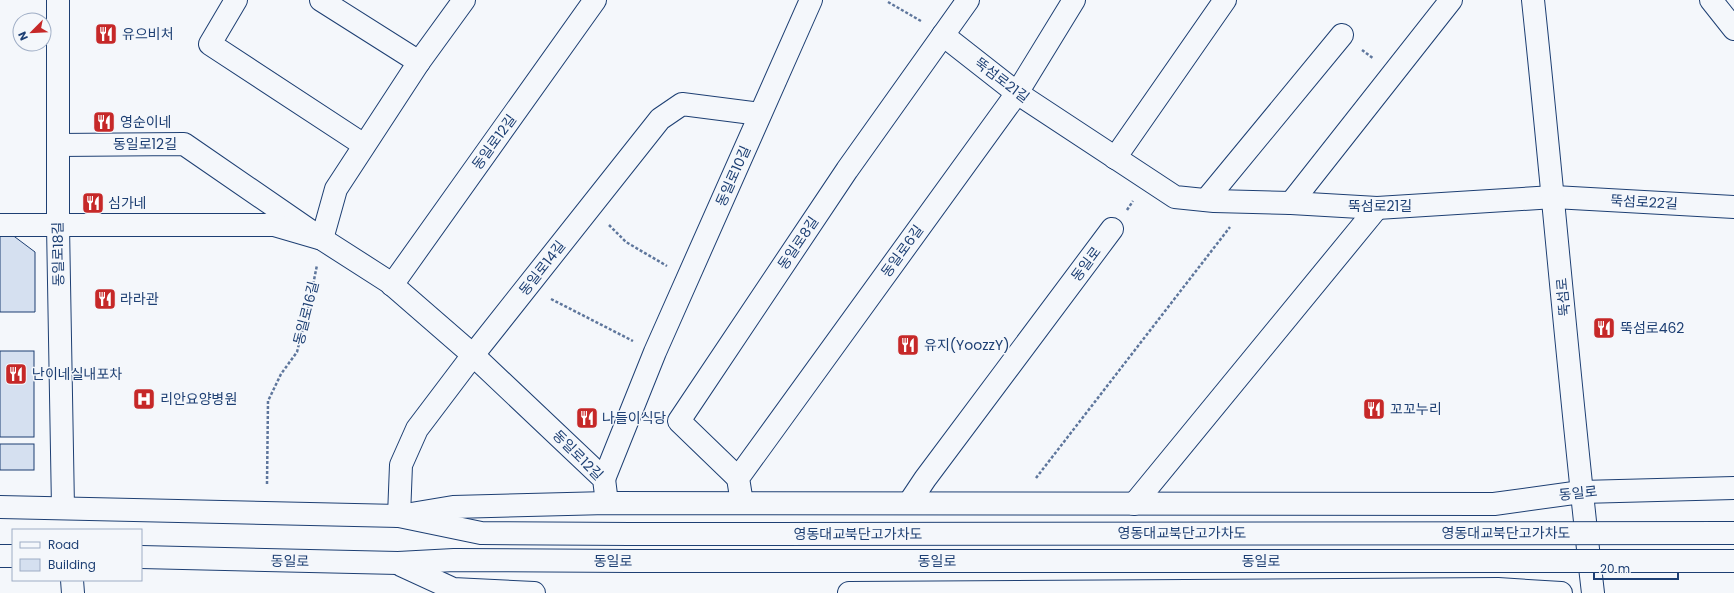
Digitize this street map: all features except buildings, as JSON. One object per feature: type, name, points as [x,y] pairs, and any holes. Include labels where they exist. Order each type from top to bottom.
[{"type":"street","name":"동일로18길","points":[[58,0],[58,226],[63,508]]},
{"type":"street","points":[[236,0],[210,44],[364,145]]},
{"type":"street","points":[[321,0],[419,62]]},
{"type":"street","points":[[322,239],[336,189],[419,62],[464,0]]},
{"type":"street","name":"동일로12길","points":[[392,284],[595,0]]},
{"type":"street","name":"동일로10길","points":[[604,479],[655,352],[811,0]]},
{"type":"street","name":"동일로8길","points":[[738,478],[679,420],[847,170],[968,0]]},
{"type":"street","name":"동일로6길","points":[[738,478],[1017,93],[1074,0]]},
{"type":"street","points":[[1115,158],[1225,0]]},
{"type":"street","points":[[1291,203],[1451,0]]},
{"type":"street","name":"뚝섬로","points":[[1533,0],[1554,197],[1581,492],[1593,593]]},
{"type":"street","points":[[1711,0],[1734,29]]},
{"type":"street","name":"뚝섬로21길","points":[[944,35],[1017,93],[1174,197],[1206,200],[1377,208],[1554,197]]},
{"type":"street","points":[[1206,200],[1342,35]]},
{"type":"street","name":"동일로14길","points":[[399,516],[400,465],[418,429],[473,355],[660,119],[682,104],[760,114]]},
{"type":"street","name":"동일로12길","points":[[58,145],[184,144],[322,239],[392,284],[473,355],[604,479],[607,503]]},
{"type":"street","name":"뚝섬로22길","points":[[1554,197],[1734,207]]},
{"type":"street","points":[[1134,504],[1377,208]]},
{"type":"street","name":"동일로12길","points":[[0,225],[274,225],[322,239]]},
{"type":"street","name":"동일로","points":[[909,503],[925,479],[1112,229]]},
{"type":"street","points":[[738,478],[742,502]]},
{"type":"street","name":"동일로","points":[[399,516],[453,507],[607,503],[1494,504],[1581,492],[1734,488]]},
{"type":"street","name":"동일로","points":[[0,507],[399,516],[481,533],[630,534]]},
{"type":"street","name":"영동대교북단고가차도","points":[[630,534],[1734,533]]},
{"type":"street","points":[[0,556],[12,556]]},
{"type":"street","name":"동일로","points":[[142,558],[398,563],[454,560],[1734,561]]},
{"type":"street","points":[[398,563],[454,589],[534,593]]},
{"type":"street","points":[[72,581],[73,593]]},
{"type":"street","points":[[849,593],[1490,589],[1561,593]]},
{"type":"path","points":[[888,2],[944,35]]},
{"type":"path","points":[[1342,35],[1393,74]]},
{"type":"path","points":[[1112,229],[1149,180]]},
{"type":"path","points":[[1017,504],[1249,202]]},
{"type":"path","points":[[591,207],[626,242],[688,278]]},
{"type":"path","name":"동일로16길","points":[[267,484],[268,401],[281,374],[296,352],[310,300],[322,239]]},
{"type":"path","points":[[528,287],[655,352]]},
{"type":"place","name":"유으비처","points":[[106,34]]},
{"type":"place","name":"영순이네","points":[[104,122]]},
{"type":"place","name":"심가네","points":[[93,203]]},
{"type":"place","name":"라라관","points":[[105,299]]},
{"type":"place","name":"뚝섬로462","points":[[1604,328]]},
{"type":"place","name":"유지(YoozzY)","points":[[908,345]]},
{"type":"place","name":"난이네실내포차","points":[[16,374]]},
{"type":"place","name":"리안요양병원","points":[[144,399]]},
{"type":"place","name":"꼬꼬누리","points":[[1374,409]]},
{"type":"place","name":"나들이식당","points":[[587,418]]}]
